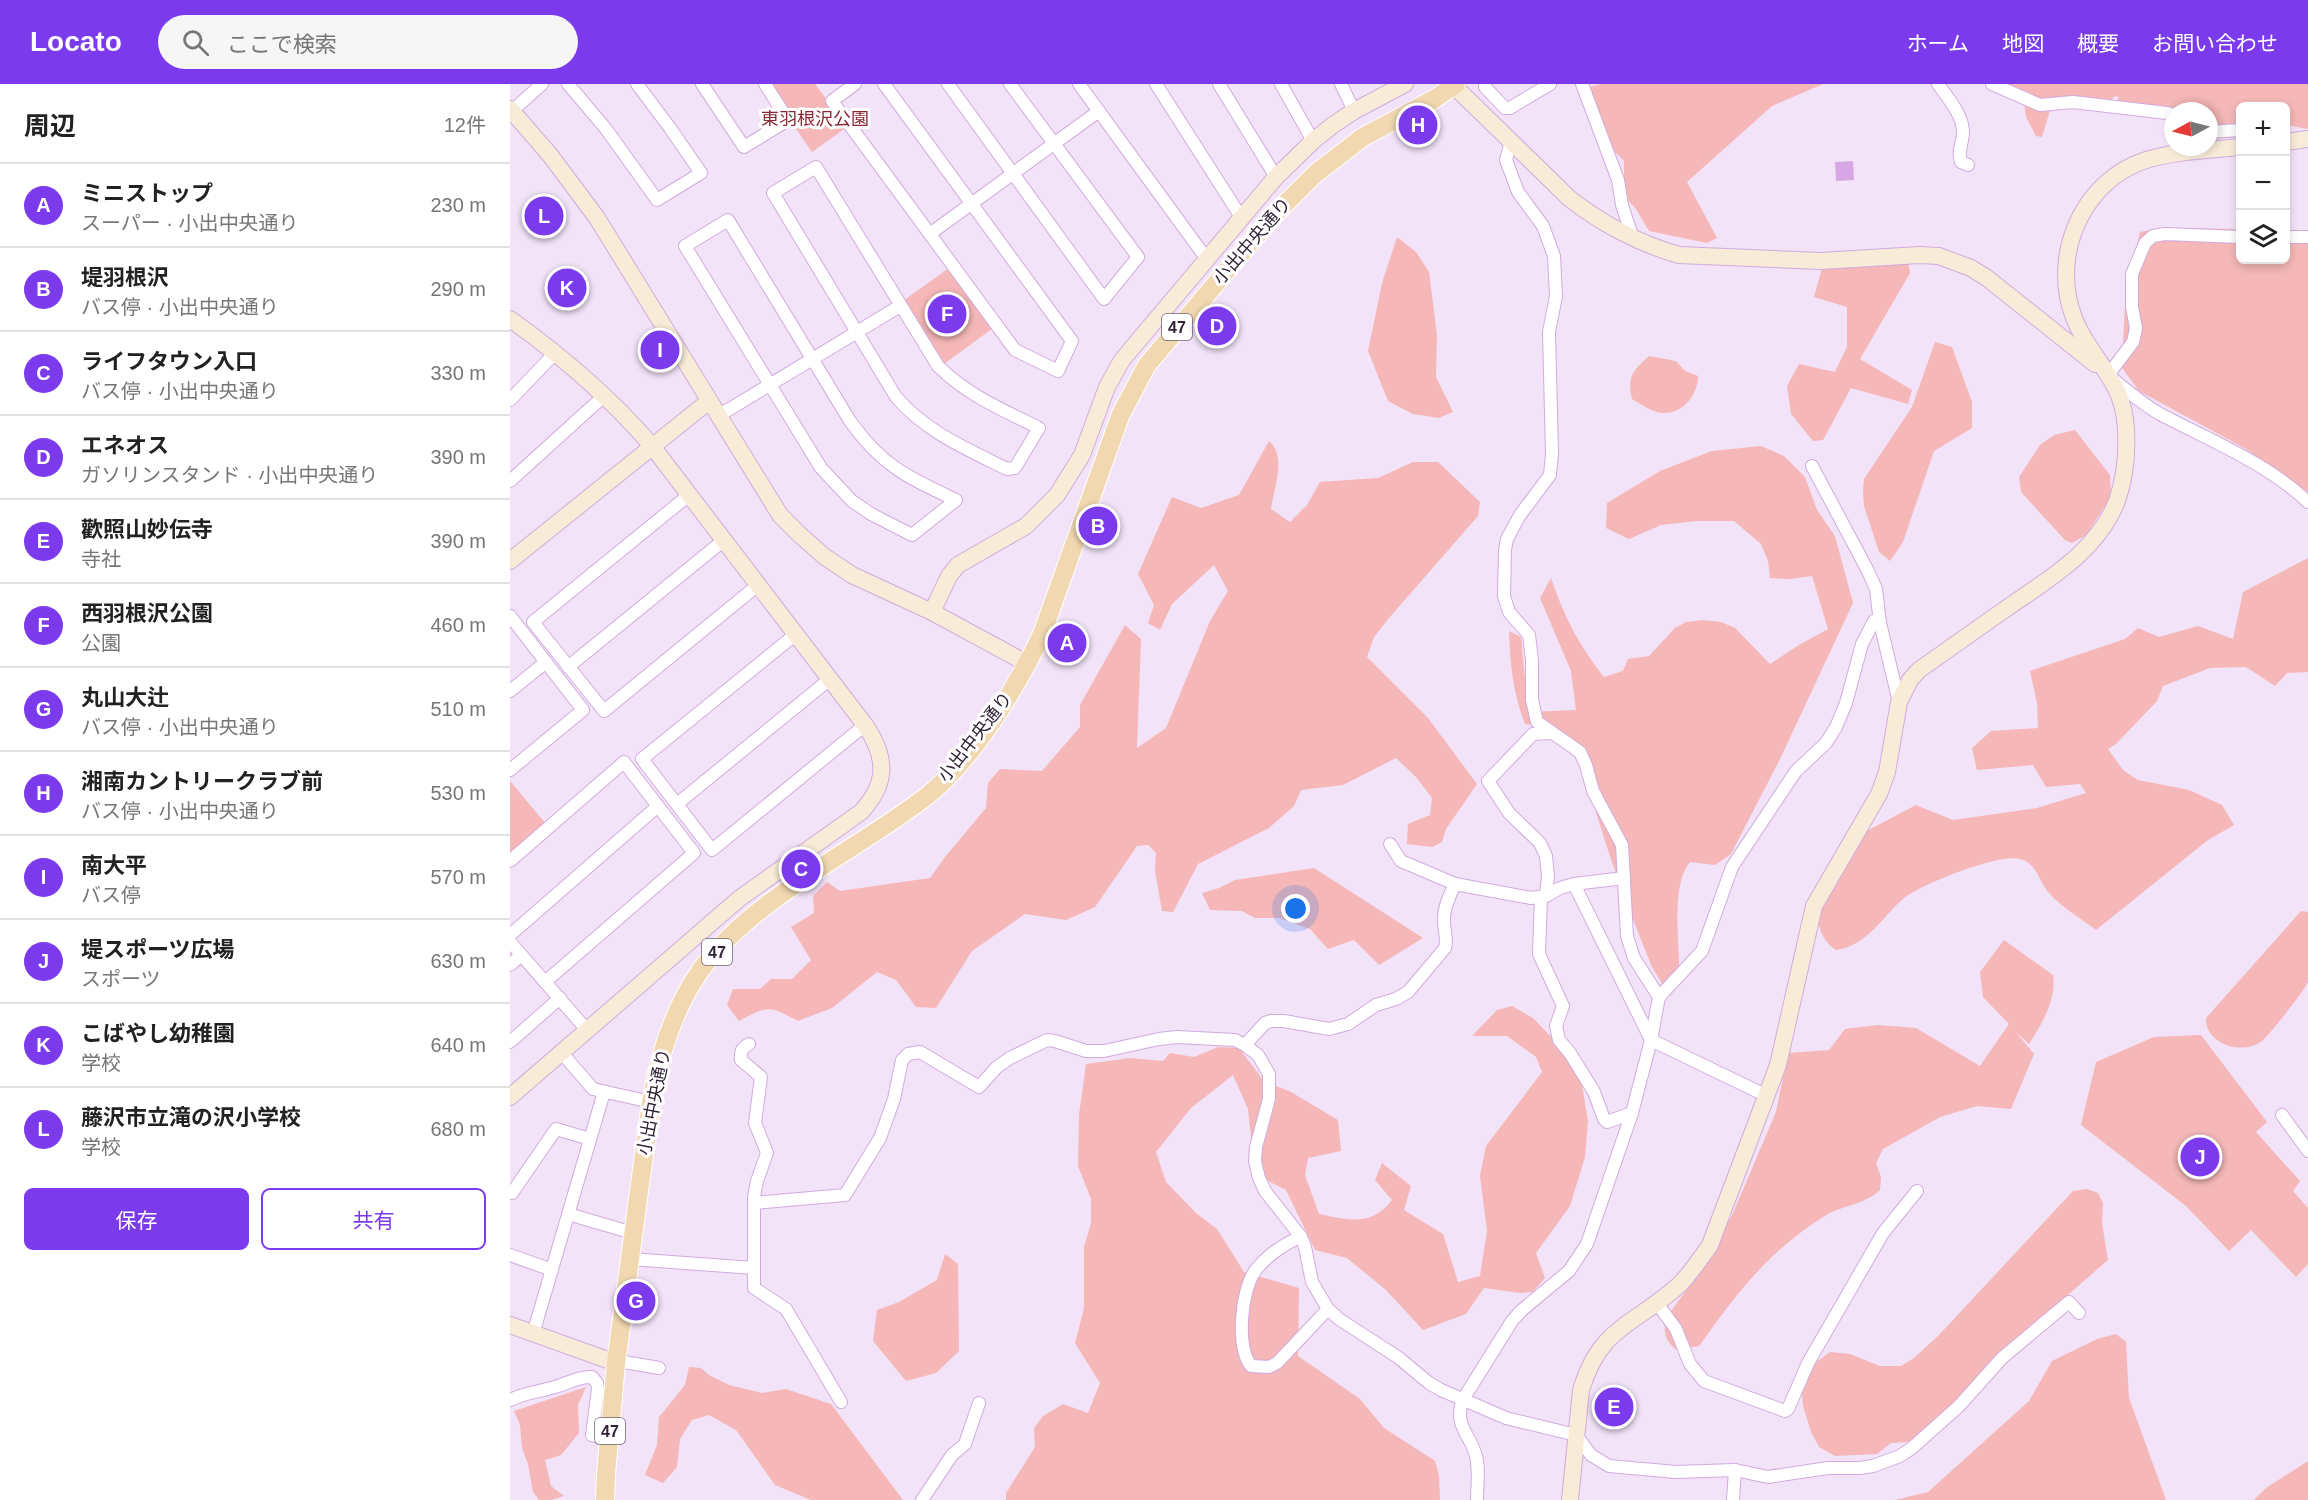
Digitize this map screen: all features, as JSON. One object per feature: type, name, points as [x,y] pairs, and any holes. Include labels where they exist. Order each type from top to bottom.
[{"type":"main road","name":"小出中央通り","points":[[605,1500],[616,1363],[656,1073],[682,1002],[701,970],[735,932],[782,895],[927,795],[944,780],[991,722],[1028,664],[1042,634],[1121,414],[1147,365],[1273,216],[1315,174],[1363,136],[1455,85]]},
{"type":"street","points":[[542,84],[511,110],[562,170],[597,218],[780,515],[825,557],[852,575],[932,612],[1028,664]]},
{"type":"street","points":[[568,84],[606,129],[657,200],[701,173],[637,84]]},
{"type":"street","points":[[702,84],[744,147],[788,120],[765,84]]},
{"type":"street","points":[[855,84],[832,101],[1015,350],[1058,371],[1072,341],[884,84]]},
{"type":"street","points":[[948,84],[1104,299],[1138,257],[1010,84]]},
{"type":"street","points":[[1079,84],[1206,258]]},
{"type":"street","points":[[1156,84],[1241,217]]},
{"type":"street","points":[[1220,84],[1276,177]]},
{"type":"street","points":[[1281,84],[1313,141]]},
{"type":"street","points":[[1341,84],[1354,111]]},
{"type":"street","points":[[1472,103],[1486,86],[1505,108],[1510,108],[1550,84]]},
{"type":"street","points":[[1582,84],[1618,180],[1622,205],[1632,236]]},
{"type":"street","points":[[1938,84],[1961,122],[1963,132],[1959,156],[1961,162],[1968,165]]},
{"type":"street","points":[[1992,84],[2040,105],[2073,102],[2164,113]]},
{"type":"street","points":[[1455,85],[1585,211],[1657,248],[1679,255],[1821,261],[1919,255],[1955,260],[2003,290],[2139,400],[2159,413],[2241,454],[2308,502]]},
{"type":"street","points":[[932,612],[949,576],[958,565],[1026,526],[1057,495],[1082,455],[1107,387],[1122,360],[1276,177],[1313,141],[1354,111],[1398,86]]},
{"type":"street","points":[[930,233],[1099,111]]},
{"type":"street","points":[[2218,131],[2236,130]]},
{"type":"street","points":[[2290,141],[2308,139]]},
{"type":"street","points":[[1511,141],[1506,160],[1518,192],[1543,226],[1554,256],[1556,296],[1550,332],[1552,454],[1550,475],[1520,515],[1507,539],[1504,596],[1509,612],[1529,634],[1533,700],[1537,722],[1580,752],[1587,765],[1593,790],[1622,845],[1627,936],[1634,958],[1659,997]]},
{"type":"street","points":[[2218,148],[2236,147]]},
{"type":"street","points":[[1570,1500],[1581,1390],[1592,1359],[1602,1345],[1617,1331],[1677,1286],[1694,1269],[1710,1245],[1778,1065],[1814,906],[1879,794],[1887,772],[1899,702],[1910,680],[1919,670],[2072,561],[2098,534],[2116,502],[2126,456],[2120,398],[2108,375],[2080,333],[2066,291],[2065,268],[2070,242],[2079,218],[2105,184],[2144,161],[2164,156]]},
{"type":"street","points":[[816,167],[938,366],[952,381],[970,393],[1039,428],[1015,468],[1007,469],[941,436],[910,413],[896,397],[856,332],[772,193],[816,167]]},
{"type":"street","points":[[728,220],[813,358],[867,445],[885,462],[909,478],[956,500],[912,535],[871,514],[835,485],[808,449],[685,246],[728,220]]},
{"type":"street","points":[[2108,375],[2133,342],[2136,328],[2132,307],[2132,274],[2145,243],[2153,236],[2166,234],[2236,237]]},
{"type":"street","points":[[2290,237],[2308,237]]},
{"type":"street","points":[[718,416],[900,306]]},
{"type":"street","points":[[510,319],[556,352],[605,395],[652,446],[865,725],[879,751],[882,768],[880,783],[873,800],[861,812],[740,898],[510,1097]]},
{"type":"street","points":[[510,400],[556,352]]},
{"type":"street","points":[[510,481],[605,395]]},
{"type":"street","points":[[510,561],[709,401]]},
{"type":"street","points":[[1812,466],[1876,589],[1880,624],[1899,702]]},
{"type":"street","points":[[690,495],[533,622],[604,711],[758,585]]},
{"type":"street","points":[[568,667],[724,540]]},
{"type":"street","points":[[510,616],[584,710],[510,770]]},
{"type":"street","points":[[1477,1500],[1478,1474],[1475,1453],[1461,1427],[1458,1413],[1462,1401],[1512,1321],[1569,1271],[1579,1259],[1587,1244],[1632,1113],[1651,1040],[1659,997],[1702,951],[1732,867],[1796,771],[1826,743],[1836,727],[1846,703],[1862,644],[1874,621],[1880,624]]},
{"type":"street","points":[[796,634],[642,759],[712,850],[865,725]]},
{"type":"street","points":[[510,691],[546,662]]},
{"type":"street","points":[[677,804],[830,680]]},
{"type":"street","points":[[1552,734],[1533,734],[1488,781],[1509,813],[1540,843],[1546,856],[1548,875],[1539,954],[1563,1006],[1556,1026],[1559,1040],[1570,1053],[1594,1092],[1604,1119],[1607,1122],[1632,1113]]},
{"type":"street","points":[[510,861],[624,762],[694,853],[545,982]]},
{"type":"street","points":[[510,935],[658,806]]},
{"type":"street","points":[[1390,844],[1401,861],[1455,884],[1504,895],[1544,897],[1560,888],[1574,884],[1624,878]]},
{"type":"street","points":[[1245,1045],[1265,1023],[1271,1021],[1284,1021],[1319,1028],[1338,1028],[1376,1005],[1396,999],[1408,992],[1444,948],[1446,903],[1455,884]]},
{"type":"street","points":[[1574,884],[1651,1040],[1767,1096]]},
{"type":"street","points":[[510,942],[587,1030]]},
{"type":"street","points":[[510,965],[521,955]]},
{"type":"street","points":[[510,1042],[560,998]]},
{"type":"street","points":[[754,1203],[845,1195],[880,1138],[894,1099],[902,1060],[908,1054],[920,1052],[979,1087],[997,1067],[1010,1058],[1047,1040],[1086,1051],[1104,1051],[1177,1037],[1234,1040],[1258,1055],[1269,1074],[1269,1099],[1256,1147],[1255,1161],[1259,1178],[1265,1191],[1305,1246],[1312,1282],[1328,1309],[1339,1319],[1400,1358],[1429,1383],[1462,1401],[1506,1418],[1576,1435],[1591,1455],[1610,1466],[1676,1472],[1735,1470],[1768,1477],[1828,1468],[1860,1468],[1900,1456],[1959,1406],[2002,1358],[2069,1302],[2079,1313]]},
{"type":"street","points":[[749,1044],[743,1047],[740,1053],[741,1060],[761,1077],[755,1123],[767,1153],[757,1181],[754,1203],[754,1288],[786,1309],[841,1402]]},
{"type":"street","points":[[561,1052],[593,1089],[651,1102]]},
{"type":"street","points":[[533,1334],[604,1092]]},
{"type":"street","points":[[2282,1115],[2308,1152]]},
{"type":"street","points":[[511,1195],[556,1129],[590,1139]]},
{"type":"street","points":[[1656,1302],[1672,1323],[1690,1364],[1704,1381],[1785,1411],[1788,1409],[1808,1363],[1884,1233],[1917,1191]]},
{"type":"street","points":[[568,1214],[633,1233]]},
{"type":"street","points":[[1300,1237],[1291,1240],[1262,1263],[1254,1273],[1246,1293],[1242,1341],[1251,1366],[1269,1367],[1277,1363],[1328,1309]]},
{"type":"street","points":[[510,1255],[552,1270]]},
{"type":"street","points":[[630,1259],[754,1268]]},
{"type":"street","points":[[510,1325],[616,1363],[624,1362],[659,1368]]},
{"type":"street","points":[[510,1400],[527,1392],[592,1377],[598,1389],[592,1435],[609,1440]]},
{"type":"street","points":[[922,1500],[952,1455],[964,1444],[979,1403]]},
{"type":"street","points":[[1733,1500],[1735,1470]]},
{"type":"green space","name":"東羽根沢公園","points":[[765,84],[815,84],[847,127],[812,152]]},
{"type":"green space","points":[[1601,84],[1823,84],[1772,106],[1687,182],[1717,238],[1707,243],[1649,231],[1636,209],[1624,196],[1624,161],[1610,147],[1590,87]]},
{"type":"green space","points":[[2007,84],[2308,84],[2308,129],[2290,126],[2290,102],[2236,102],[2236,137],[2218,138],[2218,102],[2164,102],[2164,111],[2145,104],[2115,103],[2119,97],[2115,96],[2108,103],[2054,97],[2042,137],[2036,136],[2026,117],[2023,92]]},
{"type":"green space","points":[[2163,228],[2236,229],[2236,264],[2290,264],[2290,230],[2308,231],[2308,492],[2246,449],[2139,391],[2122,368],[2125,301],[2140,232]]},
{"type":"green space","points":[[1397,237],[1416,252],[1429,272],[1437,335],[1436,377],[1453,412],[1439,418],[1413,414],[1388,401],[1368,351],[1382,283]]},
{"type":"green space","points":[[1908,262],[1910,273],[1860,359],[1912,390],[1908,404],[1851,388],[1823,440],[1813,441],[1791,414],[1787,386],[1799,364],[1835,372],[1847,347],[1847,307],[1814,297],[1822,268]]},
{"type":"green space","points":[[949,268],[993,328],[944,364],[903,301]]},
{"type":"green space","points":[[1935,342],[1952,347],[1972,402],[1972,428],[1934,451],[1903,542],[1890,561],[1879,552],[1864,506],[1864,479],[1912,407]]},
{"type":"green space","points":[[1649,356],[1676,361],[1685,371],[1698,376],[1695,390],[1683,407],[1662,413],[1646,408],[1632,399],[1631,379]]},
{"type":"green space","points":[[2075,430],[2110,475],[2111,497],[2086,535],[2072,543],[2065,540],[2021,492],[2019,477],[2040,445],[2054,435]]},
{"type":"green space","points":[[1269,441],[1274,447],[1278,464],[1271,509],[1290,522],[1307,505],[1320,482],[1378,478],[1413,462],[1438,462],[1480,502],[1478,516],[1374,637],[1367,657],[1428,718],[1477,784],[1446,829],[1442,842],[1432,847],[1407,844],[1408,824],[1430,815],[1432,798],[1416,777],[1396,758],[1343,785],[1301,790],[1294,806],[1269,828],[1198,864],[1173,912],[1162,911],[1155,871],[1156,853],[1148,845],[1137,846],[1095,907],[1066,920],[1025,914],[972,951],[936,1008],[916,1007],[896,980],[877,972],[832,1008],[798,1021],[781,1012],[769,1009],[739,1021],[727,1005],[733,989],[760,989],[771,979],[792,979],[811,960],[791,927],[814,913],[813,896],[827,882],[840,891],[930,878],[986,808],[988,783],[1000,769],[1042,771],[1080,727],[1080,705],[1125,625],[1141,639],[1137,748],[1166,728],[1210,621],[1228,591],[1214,565],[1172,604],[1160,630],[1148,623],[1154,605],[1138,574],[1172,497],[1201,508],[1239,495]]},
{"type":"green space","points":[[1761,446],[1784,456],[1805,477],[1817,510],[1835,536],[1853,603],[1780,759],[1731,854],[1715,865],[1690,862],[1684,873],[1680,887],[1677,918],[1679,980],[1664,987],[1652,967],[1611,858],[1593,802],[1579,745],[1555,728],[1525,724],[1513,678],[1509,631],[1521,637],[1528,712],[1576,710],[1571,671],[1540,598],[1551,578],[1573,630],[1604,677],[1623,671],[1628,659],[1649,656],[1675,628],[1686,622],[1703,620],[1721,622],[1735,628],[1770,664],[1828,629],[1812,576],[1790,579],[1770,578],[1768,561],[1761,544],[1734,521],[1697,521],[1661,525],[1629,539],[1606,528],[1607,503],[1660,471],[1712,451]]},
{"type":"green space","points":[[2308,558],[2308,672],[2287,673],[2275,686],[2246,667],[2210,668],[2163,686],[2157,701],[2116,744],[2108,749],[2123,770],[2138,780],[2189,790],[2222,805],[2234,825],[2208,840],[2096,930],[2054,898],[2030,864],[2020,859],[2010,858],[1979,865],[1927,885],[1904,898],[1857,943],[1836,950],[1831,946],[1821,932],[1815,907],[1859,835],[1916,805],[1953,820],[2037,808],[2086,793],[2080,784],[2046,787],[2033,765],[1977,770],[1972,748],[1991,731],[2038,728],[2037,703],[2030,671],[2125,639],[2138,628],[2159,637],[2198,626],[2233,639],[2243,592]]},
{"type":"green space","points":[[510,781],[546,824],[510,855]]},
{"type":"green space","points":[[1314,868],[1423,938],[1379,965],[1354,940],[1328,949],[1310,929],[1279,918],[1255,918],[1242,911],[1210,910],[1202,893],[1235,880]]},
{"type":"green space","points":[[2301,911],[2308,912],[2308,982],[2306,986],[2262,1041],[2245,1047],[2235,1047],[2218,1041],[2207,1027],[2206,1018]]},
{"type":"green space","points":[[2004,940],[2053,975],[2054,984],[2051,1002],[2029,1044],[2016,1032],[2034,1054],[2011,1109],[1977,1106],[1940,1117],[1883,1149],[1876,1163],[1881,1177],[1880,1190],[1867,1199],[1823,1217],[1785,1245],[1740,1291],[1699,1346],[1676,1350],[1666,1336],[1666,1318],[1711,1256],[1733,1213],[1776,1112],[1788,1053],[1829,1050],[1845,1029],[1878,1025],[1916,1028],[1980,1066],[2009,1024],[1983,997],[1980,972]]},
{"type":"green space","points":[[1512,1006],[1533,1018],[1579,1066],[1588,1121],[1585,1157],[1570,1206],[1536,1253],[1545,1278],[1533,1292],[1520,1293],[1484,1288],[1466,1314],[1423,1330],[1386,1290],[1347,1258],[1315,1250],[1286,1190],[1266,1180],[1253,1155],[1248,1109],[1233,1075],[1191,1108],[1156,1152],[1166,1182],[1196,1213],[1217,1229],[1244,1272],[1299,1288],[1298,1356],[1360,1399],[1384,1428],[1435,1461],[1439,1476],[1440,1500],[1006,1500],[1006,1493],[1035,1447],[1034,1428],[1043,1416],[1063,1404],[1088,1413],[1100,1383],[1075,1343],[1084,1308],[1084,1247],[1091,1223],[1091,1199],[1078,1166],[1079,1115],[1086,1064],[1130,1058],[1163,1061],[1170,1053],[1194,1057],[1218,1047],[1239,1048],[1264,1081],[1291,1092],[1338,1120],[1341,1151],[1308,1158],[1305,1175],[1319,1214],[1359,1219],[1368,1218],[1384,1209],[1392,1200],[1375,1180],[1382,1163],[1411,1186],[1404,1210],[1443,1234],[1458,1282],[1480,1276],[1487,1231],[1480,1176],[1486,1146],[1542,1072],[1536,1057],[1507,1036],[1472,1036],[1497,1010]]},
{"type":"green space","points":[[2201,1035],[2267,1122],[2256,1132],[2300,1181],[2293,1191],[2308,1208],[2308,1264],[2296,1277],[2251,1230],[2229,1251],[2186,1206],[2081,1125],[2096,1062],[2154,1037]]},
{"type":"green space","points":[[2087,1189],[2098,1193],[2103,1203],[2102,1223],[2108,1260],[2046,1314],[1933,1427],[1908,1442],[1891,1443],[1877,1454],[1835,1456],[1819,1447],[1811,1432],[1803,1406],[1801,1384],[1811,1366],[1830,1352],[1850,1354],[1880,1366],[1901,1366],[1914,1358],[1939,1335],[2073,1191]]},
{"type":"green space","points":[[945,1254],[958,1264],[959,1351],[936,1373],[906,1381],[873,1341],[877,1310],[899,1302],[937,1280]]},
{"type":"green space","points":[[2116,1334],[2126,1342],[2129,1398],[2166,1500],[1895,1500],[1928,1492],[2029,1401],[2052,1361],[2097,1339]]},
{"type":"green space","points":[[689,1367],[701,1368],[709,1375],[729,1385],[762,1393],[786,1389],[831,1404],[903,1500],[811,1500],[775,1485],[736,1430],[709,1415],[692,1420],[680,1439],[677,1467],[663,1483],[645,1475],[657,1445],[659,1417],[685,1385]]},
{"type":"green space","points":[[586,1387],[578,1405],[579,1433],[561,1455],[545,1460],[551,1486],[564,1496],[551,1500],[539,1500],[533,1492],[528,1464],[522,1448],[520,1425],[514,1411]]},
{"type":"green space","points":[[2308,1461],[2308,1500],[2254,1500],[2266,1488]]},
{"type":"shaded area","points":[[1853,161],[1854,180],[1836,181],[1835,162]]},
{"type":"place","name":"湘南カントリークラブ前","points":[[1418,125]]},
{"type":"place","name":"藤沢市立滝の沢小学校","points":[[544,216]]},
{"type":"place","name":"こばやし幼稚園","points":[[567,288]]},
{"type":"place","name":"西羽根沢公園","points":[[947,314]]},
{"type":"place","name":"エネオス","points":[[1217,326]]},
{"type":"place","name":"南大平","points":[[660,350]]},
{"type":"place","name":"堤羽根沢","points":[[1098,526]]},
{"type":"place","name":"ミニストップ","points":[[1067,643]]},
{"type":"place","name":"ライフタウン入口","points":[[801,869]]},
{"type":"place","name":"堤スポーツ広場","points":[[2200,1157]]},
{"type":"place","name":"丸山大辻","points":[[636,1301]]},
{"type":"place","name":"歡照山妙伝寺","points":[[1614,1407]]}]
